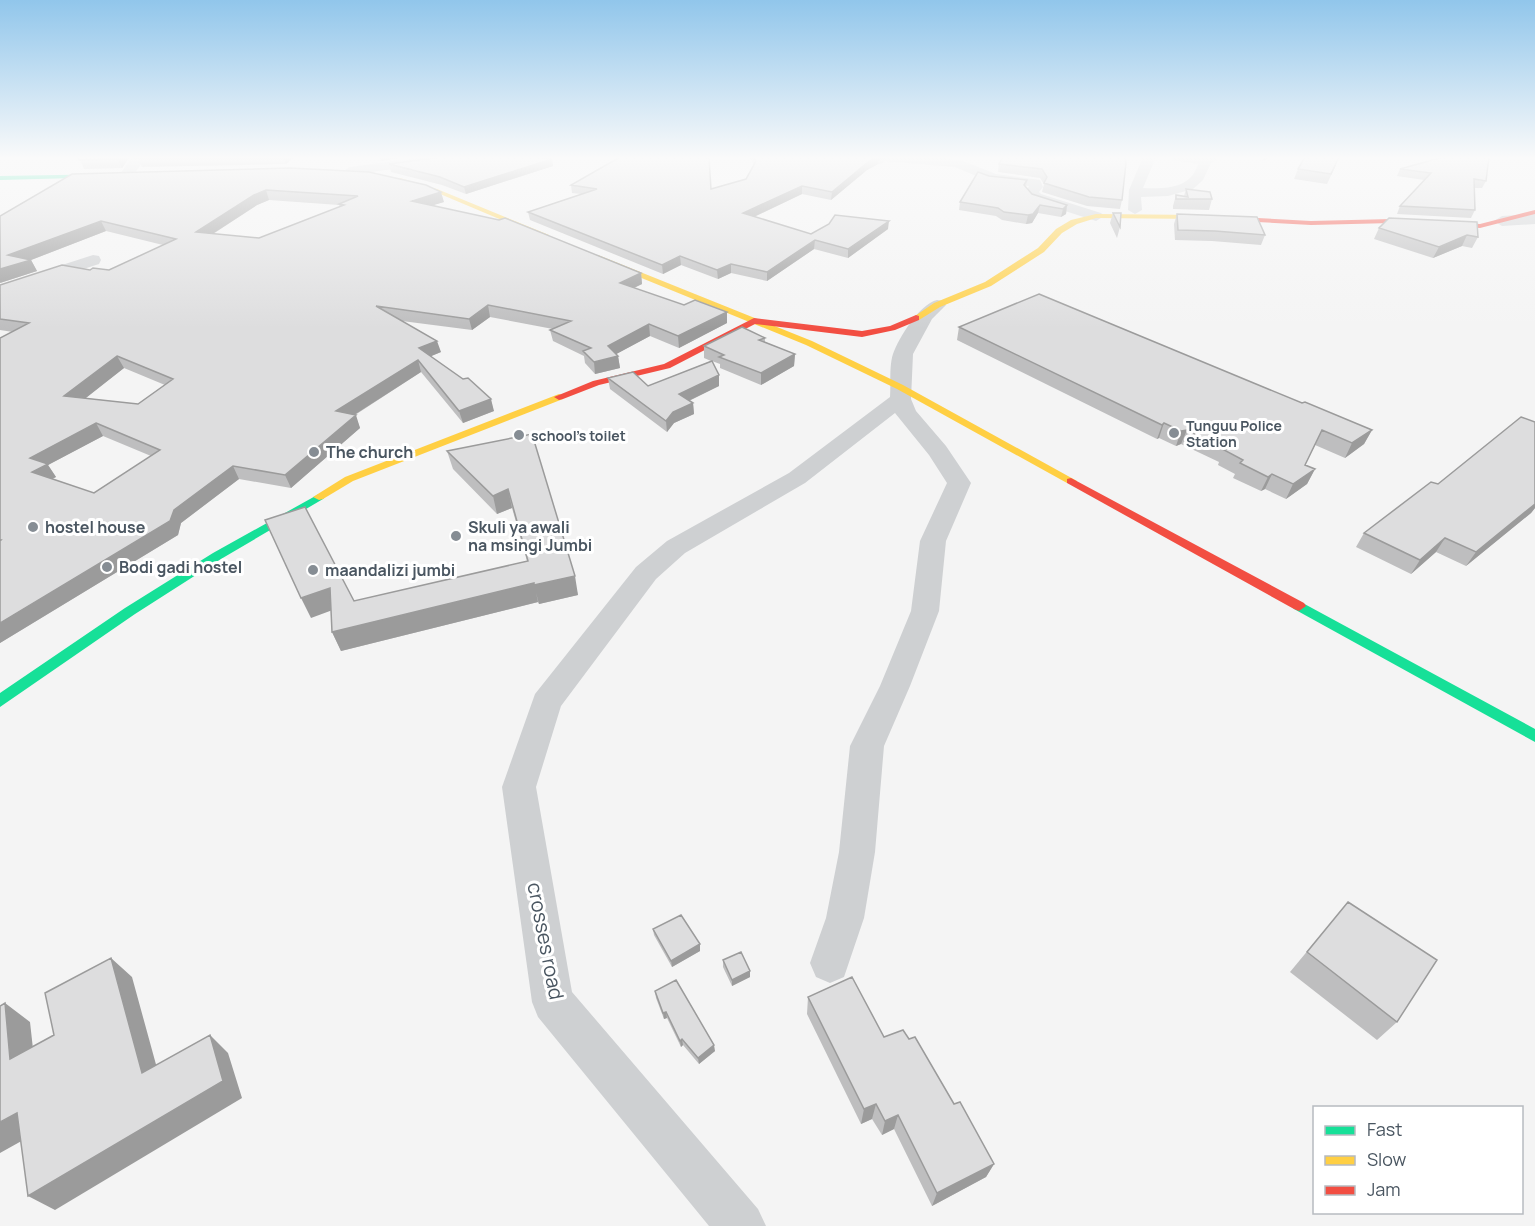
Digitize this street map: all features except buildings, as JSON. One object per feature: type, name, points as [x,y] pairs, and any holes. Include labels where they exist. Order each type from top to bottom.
[{"type":"street","points":[[495,214],[553,238]]},
{"type":"street","points":[[1090,214],[1096,216]]},
{"type":"street","points":[[0,700],[140,604],[349,479],[596,384],[667,366],[754,321],[862,334],[892,328],[909,322],[937,305],[988,284],[1041,250],[1059,231],[1074,222],[1096,216],[1136,215],[1311,223],[1392,221],[1480,226],[1526,214]]},
{"type":"street","points":[[1502,220],[1535,219]]},
{"type":"street","points":[[585,252],[810,343],[1535,736]]},
{"type":"street","points":[[0,291],[93,260]]},
{"type":"street","points":[[830,963],[845,918],[857,852],[867,746],[895,686],[925,611],[933,541],[959,483],[938,451],[906,413],[900,393],[903,354],[924,316],[937,305]]},
{"type":"street","name":"crosses road","points":[[741,1226],[553,1002],[519,787],[546,702],[646,573],[676,547],[797,478],[900,393]]},
{"type":"traffic: fast","points":[[0,701],[130,611],[217,556],[319,497]]},
{"type":"traffic: fast","points":[[1299,606],[1535,736]]},
{"type":"traffic: slow","points":[[494,214],[545,235]]},
{"type":"traffic: slow","points":[[916,318],[937,305],[988,284],[1041,250],[1059,231],[1074,222],[1096,216],[1201,217]]},
{"type":"traffic: slow","points":[[598,257],[809,343],[900,387],[1071,481]]},
{"type":"traffic: slow","points":[[319,497],[349,479],[559,397]]},
{"type":"traffic: jam","points":[[1201,217],[1311,223],[1392,221],[1480,226],[1526,214]]},
{"type":"traffic: jam","points":[[559,397],[596,383],[667,366],[754,321],[862,334],[892,328],[916,318]]},
{"type":"traffic: jam","points":[[1071,481],[1299,606]]},
{"type":"place","name":"Tunguu Police Station","points":[[1174,433]]},
{"type":"place","name":"school's toilet","points":[[519,435]]},
{"type":"place","name":"The church","points":[[314,452]]},
{"type":"place","name":"hostel house","points":[[33,527]]},
{"type":"place","name":"Skuli ya awali na msingi Jumbi","points":[[456,536]]},
{"type":"place","name":"Bodi gadi hostel","points":[[107,567]]},
{"type":"place","name":"maandalizi jumbi","points":[[313,570]]}]
